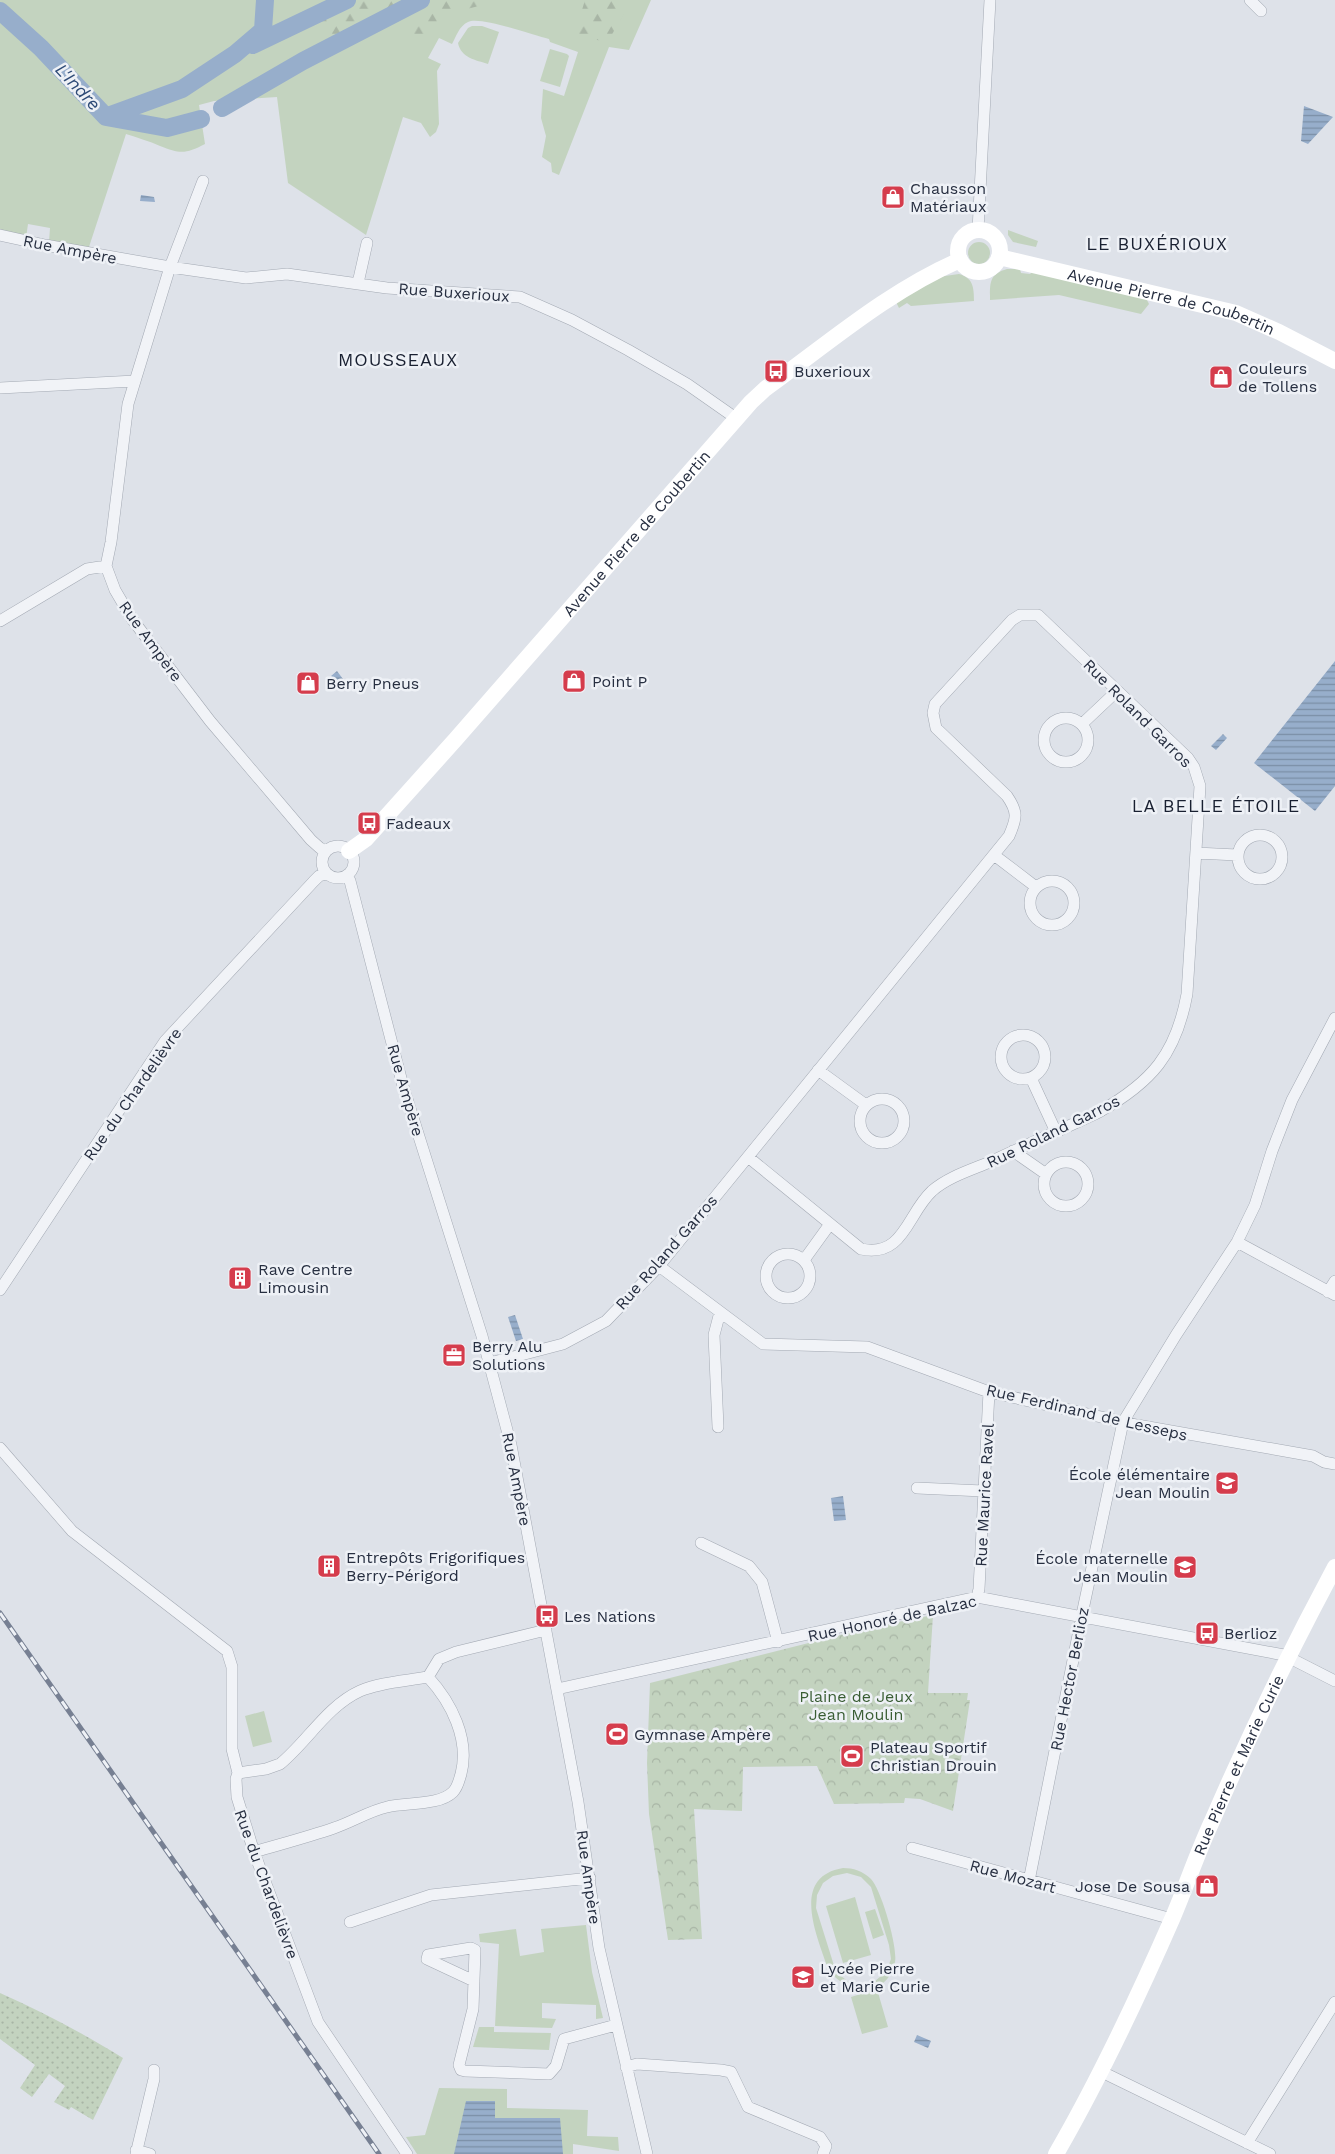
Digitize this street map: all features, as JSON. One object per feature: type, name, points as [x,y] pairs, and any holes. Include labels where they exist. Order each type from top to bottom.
[{"type":"street","points":[[978,230],[990,0]]},
{"type":"street","points":[[1250,0],[1261,11]]},
{"type":"street","points":[[0,621],[87,569],[106,566],[111,542],[128,404],[170,267],[203,181]]},
{"type":"street","points":[[978,230],[985,231],[995,238],[999,244],[1000,256],[992,268],[980,272],[968,270],[958,254],[961,240],[972,232],[978,230]]},
{"type":"street","name":"Rue Ampère","points":[[0,235],[45,245],[170,267]]},
{"type":"street","points":[[358,284],[367,243]]},
{"type":"street","name":"Avenue Pierre de Coubertin","points":[[1000,256],[1236,313],[1279,332],[1335,361]]},
{"type":"street","name":"Avenue Pierre de Coubertin","points":[[349,851],[366,838],[416,784],[765,389],[887,298],[918,279],[960,260]]},
{"type":"street","name":"Rue Buxerioux","points":[[170,267],[246,278],[287,274],[387,288],[520,297],[543,305],[628,350],[688,384],[737,419]]},
{"type":"street","points":[[0,388],[134,381]]},
{"type":"street","name":"Rue Ampère","points":[[106,566],[115,590],[132,619],[210,722],[312,840],[326,851]]},
{"type":"street","name":"Rue Roland Garros","points":[[490,1363],[563,1344],[606,1321],[659,1266],[748,1156],[818,1070],[1009,836],[1016,821],[1015,808],[1007,796],[936,728],[933,713],[935,704],[1012,620],[1020,615],[1038,615],[1188,758],[1194,767],[1200,786],[1187,994],[1183,1017],[1168,1054],[1140,1085],[1121,1100],[1056,1132],[948,1180],[924,1199],[895,1243],[873,1252],[861,1249],[748,1156]]},
{"type":"street","points":[[1082,724],[1117,691]]},
{"type":"street","points":[[340,846],[349,851],[354,861],[347,875],[334,878],[326,874],[323,870],[322,860],[326,851],[340,846]]},
{"type":"street","points":[[1196,853],[1237,855]]},
{"type":"street","points":[[994,855],[1036,887]]},
{"type":"street","name":"Rue du Chardelièvre","points":[[0,1290],[165,1041],[314,881],[326,874]]},
{"type":"street","name":"Rue Ampère","points":[[347,875],[403,1086],[490,1363],[511,1445],[557,1689],[590,1878],[599,1948],[647,2154]]},
{"type":"street","name":"Rue Hector Berlioz","points":[[1028,1881],[1124,1422],[1176,1335],[1237,1242],[1255,1205],[1272,1151],[1292,1100],[1335,1018]]},
{"type":"street","points":[[818,1070],[866,1105]]},
{"type":"street","points":[[1031,1078],[1056,1132]]},
{"type":"street","points":[[1012,1151],[1046,1174]]},
{"type":"street","points":[[804,1260],[830,1224]]},
{"type":"street","points":[[1237,1242],[1332,1294],[1335,1281]]},
{"type":"street","name":"Rue Ferdinand de Lesseps","points":[[659,1266],[763,1344],[867,1347],[989,1392],[1124,1422],[1313,1456],[1324,1462],[1335,1464]]},
{"type":"street","points":[[718,1427],[714,1335],[720,1312]]},
{"type":"street","name":"Rue Maurice Ravel","points":[[977,1597],[979,1589],[989,1392]]},
{"type":"street","name":"Rue du Chardelièvre","points":[[0,1448],[72,1530],[227,1652],[232,1667],[232,1749],[238,1773],[236,1779],[237,1797],[254,1852],[318,2022],[407,2154]]},
{"type":"street","points":[[917,1488],[983,1491]]},
{"type":"street","points":[[701,1543],[749,1566],[762,1582],[778,1642]]},
{"type":"street","name":"Rue Pierre et Marie Curie","points":[[1056,2154],[1100,2071],[1172,1919],[1212,1819],[1287,1658],[1334,1571]]},
{"type":"street","name":"Rue Honoré de Balzac","points":[[557,1689],[977,1597],[1272,1653],[1287,1658],[1335,1681]]},
{"type":"street","points":[[238,1773],[266,1769],[280,1764],[343,1702],[359,1692],[379,1685],[428,1677],[439,1659],[456,1652],[546,1630]]},
{"type":"street","points":[[254,1852],[334,1828],[387,1806],[444,1798],[454,1792],[459,1783],[463,1762],[458,1724],[452,1709],[428,1677]]},
{"type":"street","name":"Rue Mozart","points":[[912,1848],[1172,1919]]},
{"type":"street","points":[[350,1922],[432,1896],[590,1878]]},
{"type":"street","points":[[474,1981],[473,2009],[459,2065],[461,2070],[549,2074],[556,2066],[564,2039],[616,2025]]},
{"type":"street","points":[[1247,2143],[1335,2002]]},
{"type":"street","points":[[626,2067],[637,2064],[730,2072],[748,2107],[820,2137],[826,2146],[823,2154]]},
{"type":"street","points":[[150,2154],[136,2152],[154,2079],[154,2070]]},
{"type":"street","points":[[1100,2071],[1270,2154]]},
{"type":"green space","points":[[0,0],[651,0],[629,50],[609,47],[559,175],[552,172],[551,163],[542,157],[546,136],[541,118],[543,89],[564,96],[578,52],[550,42],[549,39],[495,24],[474,21],[462,26],[452,44],[439,38],[428,58],[441,64],[437,71],[439,124],[436,132],[430,137],[421,123],[403,117],[366,235],[288,183],[277,97],[214,101],[199,105],[205,144],[193,150],[178,152],[126,134],[88,250],[49,242],[50,228],[28,224],[26,238],[0,231]]},
{"type":"green space","points":[[355,0],[414,0],[394,12],[369,20],[358,28],[337,37],[325,36],[320,25],[323,14],[333,13]]},
{"type":"green space","points":[[436,0],[490,0],[492,4],[452,15],[435,26],[422,41],[412,40],[411,23],[408,14]]},
{"type":"green space","points":[[585,0],[632,0],[607,43],[575,33]]},
{"type":"green space","points":[[482,26],[499,32],[488,64],[470,58],[460,48],[458,43],[468,28]]},
{"type":"green space","points":[[550,49],[569,56],[560,87],[540,81]]},
{"type":"green space","points":[[1008,230],[1038,241],[1036,247],[1013,242],[1008,235]]},
{"type":"green space","points":[[979,242],[987,245],[990,253],[987,261],[979,264],[971,261],[968,253],[971,245]]},
{"type":"green space","points":[[1020,269],[1021,273],[1030,274],[1033,271],[1145,296],[1149,304],[1141,314],[1059,295],[990,300],[992,280],[1001,271]]},
{"type":"green space","points":[[959,274],[967,278],[972,284],[974,301],[911,306],[907,303],[899,308],[897,301],[938,277]]},
{"type":"green space","name":"Plaine de Jeux Jean Moulin","points":[[933,1615],[928,1693],[968,1693],[967,1700],[970,1700],[953,1811],[920,1799],[905,1798],[904,1803],[834,1804],[817,1766],[743,1767],[742,1811],[694,1809],[702,1939],[668,1940],[649,1814],[647,1763],[650,1683],[868,1628]]},
{"type":"green space","points":[[264,1711],[272,1742],[253,1747],[245,1716]]},
{"type":"green space","points":[[843,1868],[858,1870],[871,1879],[879,1894],[894,1944],[895,1962],[891,1974],[884,1982],[875,1987],[855,1988],[836,1978],[828,1969],[814,1926],[811,1910],[812,1896],[816,1883],[826,1874]],"holes":[[[847,1873],[861,1877],[871,1887],[889,1945],[891,1959],[886,1972],[868,1984],[850,1983],[836,1972],[816,1908],[817,1895],[823,1883],[833,1876]]]},
{"type":"green space","points":[[855,1897],[871,1955],[843,1963],[826,1906]]},
{"type":"green space","points":[[875,1909],[884,1935],[873,1939],[865,1912]]},
{"type":"green space","points":[[586,1925],[592,1972],[603,2018],[596,2019],[596,2005],[542,2003],[542,2018],[556,2019],[552,2028],[495,2026],[499,1944],[480,1942],[479,1934],[516,1929],[520,1956],[544,1952],[541,1929]]},
{"type":"green space","points":[[877,1989],[888,2027],[862,2034],[851,1997]]},
{"type":"green space","points":[[0,1993],[62,2023],[123,2058],[93,2120],[71,2107],[69,2110],[54,2102],[65,2086],[49,2074],[32,2097],[20,2088],[35,2065],[0,2039]]},
{"type":"green space","points":[[479,2027],[494,2027],[494,2032],[551,2033],[549,2050],[473,2047]]},
{"type":"green space","points":[[439,2088],[507,2089],[507,2108],[588,2110],[587,2136],[618,2137],[619,2151],[573,2144],[573,2154],[417,2154],[406,2137],[425,2135]]},
{"type":"water","points":[[1304,106],[1333,117],[1308,144],[1301,141]]},
{"type":"water","points":[[141,195],[154,197],[155,202],[140,201]]},
{"type":"water","points":[[1335,661],[1335,786],[1315,811],[1254,763]]},
{"type":"water","points":[[337,671],[346,683],[341,687],[331,676]]},
{"type":"water","points":[[1223,734],[1227,738],[1216,750],[1211,746]]},
{"type":"water","points":[[515,1315],[523,1339],[516,1341],[508,1317]]},
{"type":"water","points":[[843,1496],[846,1520],[834,1521],[831,1498]]},
{"type":"water","points":[[917,2035],[931,2041],[928,2048],[914,2042]]},
{"type":"water","points":[[466,2101],[495,2101],[495,2118],[560,2118],[563,2154],[454,2154]]},
{"type":"waterway","points":[[108,116],[182,89],[235,54],[263,30],[265,0]]},
{"type":"waterway","points":[[253,45],[347,0]]},
{"type":"waterway","name":"L'Indre","points":[[222,108],[303,61],[421,0]]},
{"type":"waterway","name":"L'Indre","points":[[0,11],[41,48],[106,117],[167,128],[201,119]]},
{"type":"railway","points":[[0,1613],[379,2154]]},
{"type":"place","name":"Chausson Matériaux","points":[[893,197]]},
{"type":"place","name":"Buxerioux","points":[[776,371]]},
{"type":"place","name":"Couleurs de Tollens","points":[[1221,377]]},
{"type":"place","name":"Point P","points":[[574,681]]},
{"type":"place","name":"Berry Pneus","points":[[308,683]]},
{"type":"place","name":"Fadeaux","points":[[369,823]]},
{"type":"place","name":"Rave Centre Limousin","points":[[240,1278]]},
{"type":"place","name":"Berry Alu Solutions","points":[[454,1355]]},
{"type":"place","name":"École élémentaire Jean Moulin","points":[[1227,1483]]},
{"type":"place","name":"Entrepôts Frigorifiques Berry-Périgord","points":[[329,1566]]},
{"type":"place","name":"École maternelle Jean Moulin","points":[[1185,1567]]},
{"type":"place","name":"Les Nations","points":[[547,1616]]},
{"type":"place","name":"Berlioz","points":[[1207,1633]]},
{"type":"place","name":"Gymnase Ampère","points":[[617,1734]]},
{"type":"place","name":"Plateau Sportif Christian Drouin","points":[[852,1756]]},
{"type":"place","name":"Jose De Sousa","points":[[1207,1886]]},
{"type":"place","name":"Lycée Pierre et Marie Curie","points":[[803,1977]]},
{"type":"district","name":"LE BUXÉRIOUX","points":[[1157,244]]},
{"type":"district","name":"MOUSSEAUX","points":[[398,360]]},
{"type":"district","name":"LA BELLE ÉTOILE","points":[[1216,806]]}]
